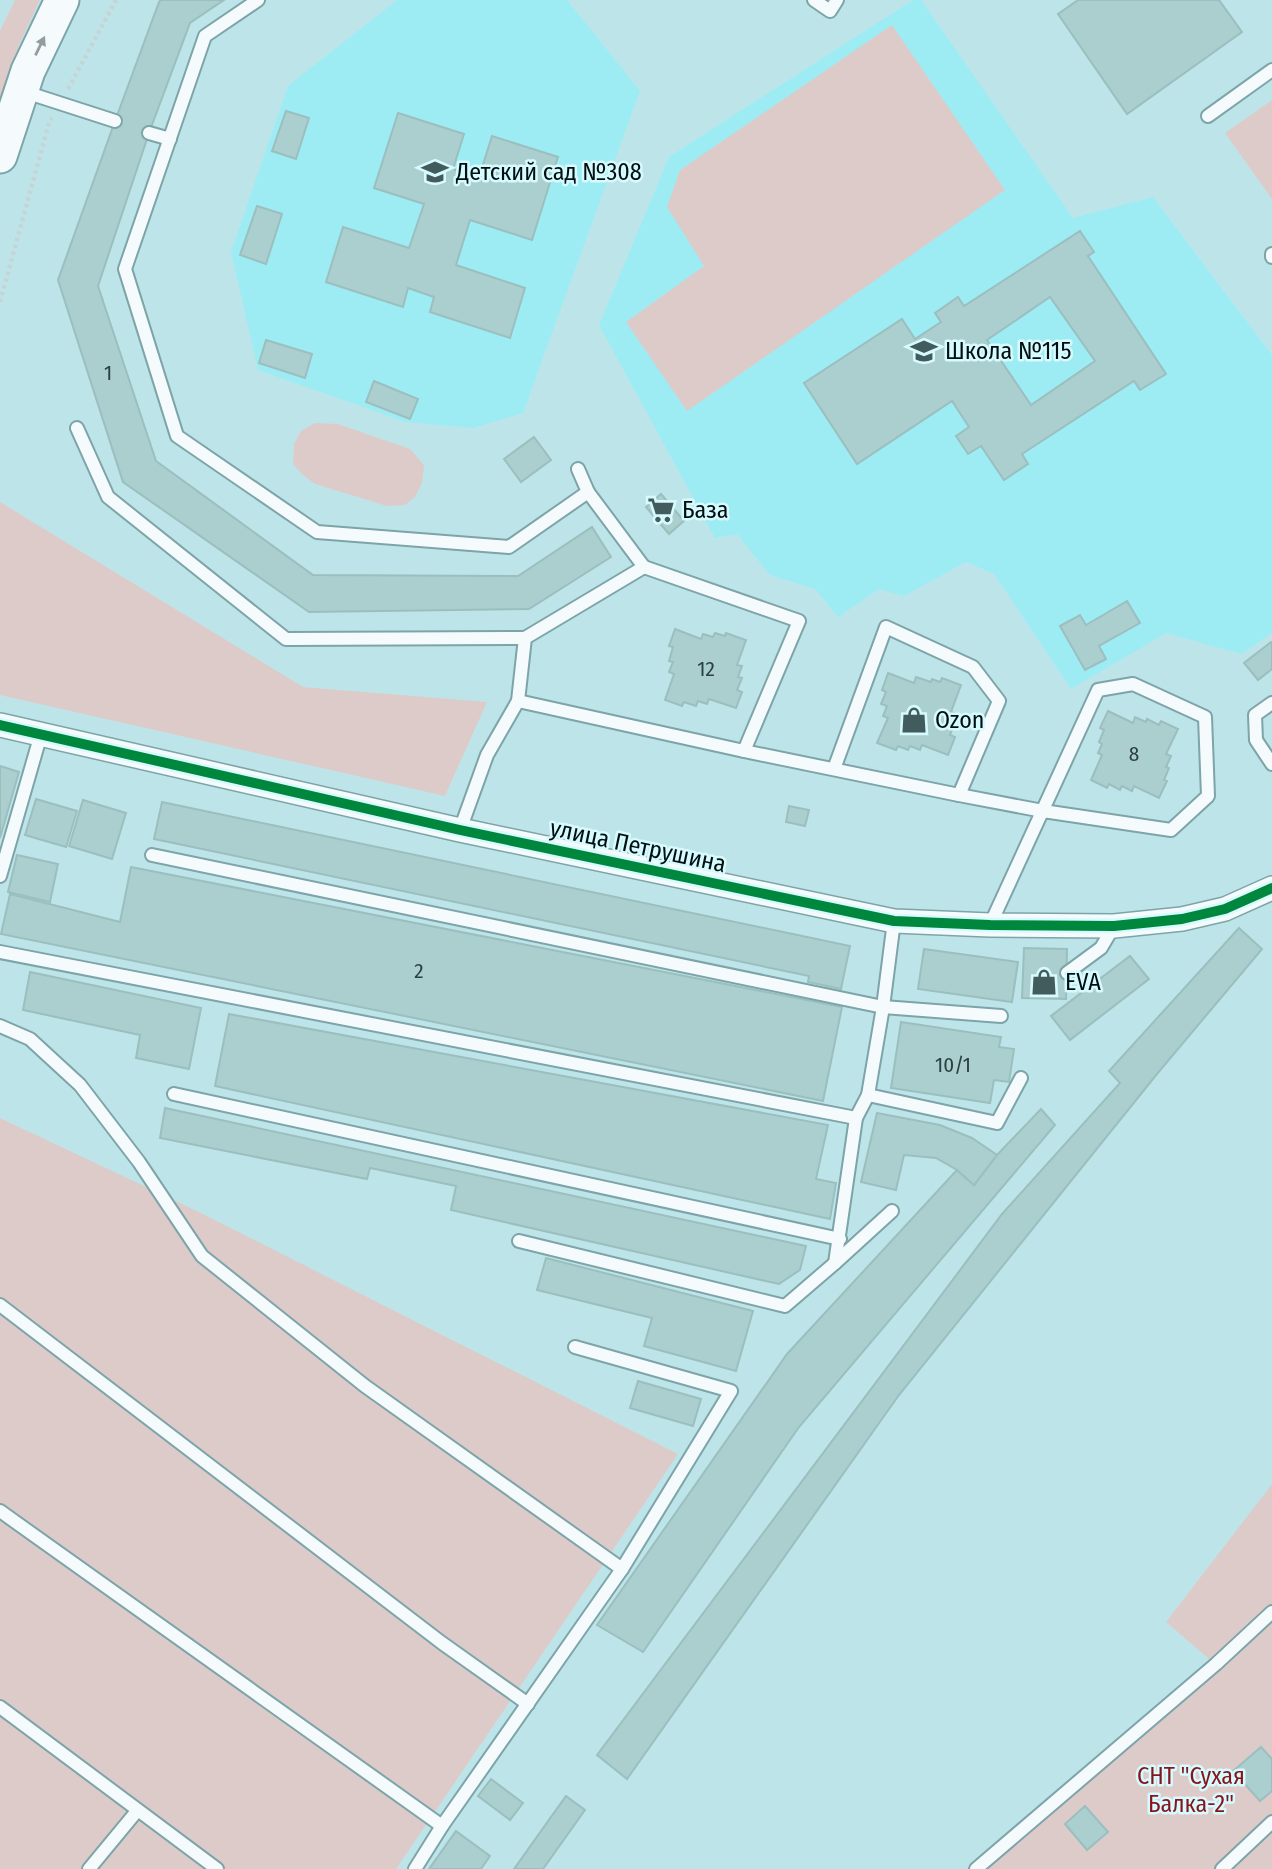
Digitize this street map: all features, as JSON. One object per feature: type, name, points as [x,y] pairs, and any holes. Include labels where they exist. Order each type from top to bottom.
[{"type":"main road","points":[[0,156],[28,71],[62,0]]},
{"type":"street","name":"улица Петрушина","points":[[0,725],[460,830],[894,921],[1114,926],[1182,919],[1225,909],[1272,888]]},
{"type":"lane","points":[[258,0],[205,36],[125,269],[177,436],[317,532],[509,547],[588,492]]},
{"type":"lane","points":[[814,0],[830,11],[836,0]]},
{"type":"lane","points":[[1208,116],[1272,70]]},
{"type":"lane","points":[[22,91],[115,121]]},
{"type":"lane","points":[[149,133],[170,139]]},
{"type":"lane","points":[[77,428],[108,497],[286,639],[525,638],[644,566]]},
{"type":"lane","points":[[578,468],[588,492],[644,566],[799,621],[744,751]]},
{"type":"lane","points":[[834,769],[886,627],[973,667],[999,701],[959,795]]},
{"type":"lane","points":[[460,830],[487,755],[518,701],[525,638]]},
{"type":"lane","points":[[518,701],[959,795],[1043,811],[1171,830],[1208,796],[1205,717],[1133,684],[1098,690],[1043,811],[990,925]]},
{"type":"lane","points":[[1272,703],[1255,715],[1256,740],[1272,764]]},
{"type":"lane","points":[[0,876],[41,734]]},
{"type":"lane","points":[[152,855],[883,1007],[1001,1016]]},
{"type":"lane","points":[[835,1263],[856,1118],[869,1095],[894,921]]},
{"type":"lane","points":[[1067,973],[1101,948],[1114,926]]},
{"type":"lane","points":[[0,951],[856,1118]]},
{"type":"lane","points":[[0,1026],[30,1040],[80,1085],[139,1162],[202,1256],[365,1386],[622,1569]]},
{"type":"lane","points":[[869,1095],[997,1123],[1021,1077]]},
{"type":"lane","points":[[174,1094],[839,1239]]},
{"type":"lane","points":[[519,1241],[785,1306],[892,1211]]},
{"type":"lane","points":[[0,1305],[442,1643],[528,1704]]},
{"type":"lane","points":[[415,1869],[442,1826],[622,1569],[731,1391],[575,1347]]},
{"type":"lane","points":[[0,1511],[442,1826]]},
{"type":"lane","points":[[976,1869],[1216,1664],[1272,1612]]},
{"type":"lane","points":[[0,1707],[217,1869]]},
{"type":"lane","points":[[89,1869],[137,1811]]},
{"type":"lane","points":[[1222,1869],[1272,1822]]},
{"type":"path","points":[[0,302],[49,123],[116,0]]},
{"type":"shaded area","name":"Детский сад №308","points":[[397,0],[567,0],[640,91],[523,413],[473,428],[406,422],[258,370],[231,252],[288,86]]},
{"type":"shaded area","points":[[913,0],[921,0],[1073,218],[1153,197],[1272,355],[1272,633],[1241,654],[1166,633],[1071,689],[994,574],[966,562],[904,596],[879,589],[838,617],[815,589],[770,575],[737,534],[715,538],[599,325],[669,157]]},
{"type":"green space","points":[[15,0],[40,0],[19,45],[0,98],[0,31]]},
{"type":"green space","points":[[892,25],[1005,190],[687,411],[626,322],[704,266],[667,207],[680,170]]},
{"type":"green space","points":[[1272,100],[1272,199],[1225,133]]},
{"type":"green space","points":[[315,423],[338,424],[410,449],[424,465],[422,483],[415,497],[405,505],[387,506],[315,484],[293,464],[294,444],[301,431]]},
{"type":"green space","points":[[0,502],[303,687],[487,702],[445,796],[0,695]]},
{"type":"green space","points":[[0,1118],[197,1211],[678,1454],[396,1869],[0,1869]]},
{"type":"green space","name":"СНТ \"Сухая Балка-2\"","points":[[1272,1484],[1272,1869],[976,1869],[1215,1664],[1166,1622]]},
{"type":"building","points":[[161,0],[224,0],[190,23],[149,133],[98,286],[156,461],[313,575],[518,576],[592,527],[611,557],[529,609],[309,612],[123,482],[58,280]]},
{"type":"building","points":[[1078,0],[1219,0],[1242,32],[1127,114],[1058,14]]},
{"type":"building","points":[[286,111],[309,118],[296,159],[272,151]]},
{"type":"building","points":[[398,113],[464,134],[453,169],[479,177],[492,136],[558,157],[532,240],[470,220],[456,265],[525,288],[510,338],[430,312],[434,297],[408,288],[403,307],[326,282],[343,227],[409,248],[424,204],[374,188]]},
{"type":"building","points":[[257,206],[282,214],[266,264],[240,255]]},
{"type":"building","name":"Школа №115","points":[[1080,231],[1094,252],[1088,256],[1166,374],[1140,390],[1134,381],[1022,454],[1028,464],[1004,480],[981,446],[968,454],[956,436],[969,427],[952,401],[857,464],[804,383],[902,319],[915,339],[941,322],[935,313],[958,297],[964,306]],"holes":[[[1050,297],[1095,361],[1031,405],[987,340]]]},
{"type":"building","points":[[266,340],[312,354],[305,378],[259,363]]},
{"type":"building","points":[[374,381],[418,399],[410,419],[366,402]]},
{"type":"building","points":[[534,437],[551,460],[521,482],[504,459]]},
{"type":"building","points":[[661,494],[684,521],[669,534],[646,507]]},
{"type":"building","points":[[1127,601],[1140,623],[1099,646],[1106,659],[1085,670],[1060,626],[1080,615],[1086,625]]},
{"type":"building","points":[[675,629],[701,639],[703,634],[713,637],[715,633],[725,636],[726,633],[746,640],[737,665],[742,666],[738,677],[742,678],[737,690],[742,692],[736,708],[709,699],[707,704],[698,701],[696,706],[684,702],[682,706],[665,700],[674,674],[669,672],[673,662],[669,661],[673,647],[669,646]]},
{"type":"building","points":[[1271,642],[1272,669],[1258,680],[1244,663]]},
{"type":"building","points":[[888,673],[914,683],[916,677],[931,682],[932,679],[940,682],[942,678],[961,685],[951,712],[954,713],[951,723],[954,724],[950,735],[955,737],[948,755],[922,745],[920,750],[910,746],[908,750],[898,746],[896,750],[877,743],[888,718],[883,716],[887,706],[881,704],[886,692],[882,690]]},
{"type":"building","points":[[1108,711],[1133,723],[1135,717],[1159,725],[1161,721],[1178,729],[1166,754],[1171,756],[1166,767],[1169,768],[1164,780],[1167,781],[1159,798],[1134,786],[1132,791],[1122,786],[1120,790],[1109,784],[1107,788],[1091,780],[1102,755],[1098,753],[1104,730],[1100,728]]},
{"type":"building","points":[[0,766],[19,772],[0,838]]},
{"type":"building","points":[[36,799],[77,811],[66,847],[25,835]]},
{"type":"building","points":[[83,800],[126,813],[112,859],[69,846]]},
{"type":"building","points":[[162,802],[850,946],[841,989],[808,982],[809,976],[154,839]]},
{"type":"building","points":[[789,806],[809,810],[805,826],[786,822]]},
{"type":"building","points":[[17,855],[58,864],[50,902],[8,892]]},
{"type":"building","points":[[131,867],[842,1007],[823,1101],[1,934],[10,894],[120,922]]},
{"type":"building","points":[[1239,928],[1262,949],[1157,1074],[899,1395],[627,1779],[597,1755],[1002,1214],[1120,1083],[1109,1071]]},
{"type":"building","name":"EVA","points":[[1024,948],[1067,949],[1066,999],[1022,998]]},
{"type":"building","points":[[924,949],[1018,962],[1012,1002],[918,989]]},
{"type":"building","points":[[1130,956],[1149,979],[1070,1040],[1051,1016]]},
{"type":"building","points":[[30,972],[201,1008],[189,1069],[136,1058],[140,1035],[23,1010]]},
{"type":"building","points":[[229,1014],[828,1125],[816,1179],[836,1183],[830,1219],[215,1086]]},
{"type":"building","points":[[901,1022],[1001,1037],[999,1047],[1014,1049],[1009,1082],[994,1080],[990,1103],[891,1088]]},
{"type":"building","points":[[165,1108],[806,1246],[800,1270],[779,1284],[451,1210],[456,1186],[370,1168],[367,1179],[160,1138]]},
{"type":"building","points":[[1041,1109],[1055,1125],[799,1427],[643,1652],[597,1625],[787,1354],[957,1170],[974,1185],[997,1155]]},
{"type":"building","points":[[877,1113],[940,1125],[972,1138],[997,1155],[974,1185],[957,1170],[936,1158],[904,1155],[896,1190],[861,1182]]},
{"type":"building","points":[[546,1258],[753,1311],[736,1371],[644,1346],[652,1318],[537,1290]]},
{"type":"building","points":[[638,1381],[701,1399],[693,1426],[630,1408]]},
{"type":"building","points":[[1261,1747],[1272,1759],[1272,1791],[1260,1801],[1233,1771]]},
{"type":"building","points":[[491,1779],[523,1803],[510,1820],[478,1796]]},
{"type":"building","points":[[566,1796],[585,1810],[543,1869],[514,1869]]},
{"type":"building","points":[[1085,1806],[1108,1832],[1087,1850],[1065,1824]]},
{"type":"building","points":[[456,1831],[490,1856],[481,1869],[429,1869]]},
{"type":"cycle path","points":[[0,725],[460,830],[894,921],[1114,926],[1182,919],[1225,909],[1272,888]]},
{"type":"place","name":"Детский сад №308","points":[[435,172]]},
{"type":"place","name":"Школа №115","points":[[924,351]]},
{"type":"place","name":"База","points":[[661,510]]},
{"type":"place","name":"Ozon","points":[[914,720]]},
{"type":"place","name":"EVA","points":[[1044,982]]}]
